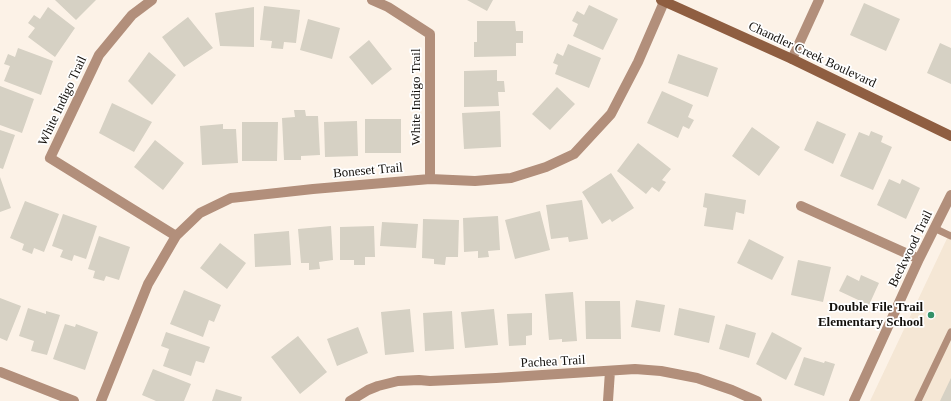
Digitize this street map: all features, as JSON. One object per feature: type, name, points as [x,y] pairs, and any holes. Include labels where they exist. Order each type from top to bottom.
[{"type":"street","name":"White Indigo Trail","points":[[152,0],[132,15],[99,55],[50,158],[176,236]]},
{"type":"street","name":"White Indigo Trail","points":[[372,0],[388,7],[430,34],[430,179]]},
{"type":"street","points":[[792,59],[818,0]]},
{"type":"street","name":"Boneset Trail","points":[[101,401],[148,284],[176,236],[200,213],[232,198],[313,189],[430,179],[475,181],[511,178],[546,167],[574,154],[611,114],[638,62],[662,1]]},
{"type":"street","name":"Chandler Creek Boulevard","points":[[662,1],[792,59],[951,136]]},
{"type":"street","name":"Beckwood Trail","points":[[854,401],[919,259],[951,195]]},
{"type":"street","points":[[801,206],[919,259]]},
{"type":"street","name":"Pachea Trail","points":[[350,401],[368,390],[398,381],[496,378],[635,369],[661,371],[697,378],[732,390],[757,401]]},
{"type":"street","points":[[608,401],[610,371]]},
{"type":"street","points":[[0,372],[74,401]]},
{"type":"lane","points":[[934,228],[951,236]]},
{"type":"lane","points":[[918,401],[951,332]]},
{"type":"shaded area","name":"Double File Trail Elementary School","points":[[951,230],[951,401],[870,401]]},
{"type":"building","points":[[55,0],[96,0],[76,20]]},
{"type":"building","points":[[467,0],[493,0],[487,11]]},
{"type":"building","points":[[864,3],[900,19],[886,51],[850,35]]},
{"type":"building","points":[[589,5],[618,19],[603,50],[573,36],[578,24],[572,21],[577,11],[584,15]]},
{"type":"building","points":[[264,6],[300,10],[296,43],[284,42],[283,49],[271,48],[272,41],[260,40]]},
{"type":"building","points":[[48,7],[75,28],[55,57],[28,37],[35,28],[28,23],[34,15],[40,19]]},
{"type":"building","points":[[254,7],[254,47],[220,46],[215,13]]},
{"type":"building","points":[[188,17],[213,48],[184,67],[162,37]]},
{"type":"building","points":[[308,19],[340,28],[332,59],[300,50]]},
{"type":"building","points":[[477,21],[515,21],[516,31],[523,31],[523,43],[516,43],[516,56],[474,57],[474,42],[477,42]]},
{"type":"building","points":[[369,40],[392,69],[372,85],[349,57]]},
{"type":"building","points":[[940,43],[951,48],[951,84],[927,73]]},
{"type":"building","points":[[568,44],[601,58],[589,88],[555,74],[558,65],[553,63],[557,53],[563,56]]},
{"type":"building","points":[[18,48],[53,61],[41,95],[4,81],[10,66],[4,64],[8,54],[15,57]]},
{"type":"building","points":[[149,52],[176,75],[152,105],[128,81]]},
{"type":"building","points":[[678,54],[718,68],[708,97],[668,83]]},
{"type":"building","points":[[497,70],[497,81],[504,81],[505,92],[498,92],[499,106],[464,107],[464,71]]},
{"type":"building","points":[[0,86],[34,99],[22,133],[0,125]]},
{"type":"building","points":[[557,87],[575,104],[550,130],[532,114]]},
{"type":"building","points":[[662,91],[693,105],[688,117],[694,120],[689,129],[683,126],[678,138],[647,123]]},
{"type":"building","points":[[112,103],[152,122],[134,152],[99,133]]},
{"type":"building","points":[[294,110],[305,110],[306,116],[318,116],[320,155],[301,156],[301,160],[284,160],[282,118],[295,117]]},
{"type":"building","points":[[500,111],[501,147],[464,149],[462,113]]},
{"type":"building","points":[[365,119],[401,119],[401,153],[365,153]]},
{"type":"building","points":[[357,121],[358,156],[325,157],[324,122]]},
{"type":"building","points":[[817,121],[846,134],[833,164],[804,150]]},
{"type":"building","points":[[242,122],[278,122],[277,161],[242,161]]},
{"type":"building","points":[[223,124],[223,129],[236,129],[238,163],[202,165],[200,126]]},
{"type":"building","points":[[752,127],[780,147],[759,176],[732,156]]},
{"type":"building","points":[[0,130],[15,135],[3,169],[0,168]]},
{"type":"building","points":[[871,131],[883,136],[881,142],[892,147],[873,190],[840,176],[859,132],[869,136]]},
{"type":"building","points":[[155,140],[184,163],[163,190],[134,167]]},
{"type":"building","points":[[638,143],[671,169],[662,180],[666,182],[659,192],[652,187],[646,194],[617,171]]},
{"type":"building","points":[[611,173],[634,208],[612,222],[610,219],[602,224],[582,192]]},
{"type":"building","points":[[0,177],[11,208],[0,212]]},
{"type":"building","points":[[889,179],[900,184],[902,179],[920,188],[906,219],[877,205]]},
{"type":"building","points":[[705,193],[746,200],[744,214],[736,212],[733,230],[704,226],[707,208],[703,207]]},
{"type":"building","points":[[582,200],[588,239],[569,242],[568,237],[551,239],[546,205]]},
{"type":"building","points":[[25,201],[59,214],[44,252],[34,248],[32,254],[22,250],[24,244],[10,238]]},
{"type":"building","points":[[540,211],[550,250],[515,259],[505,220]]},
{"type":"building","points":[[63,214],[97,226],[86,259],[74,255],[72,261],[60,257],[63,250],[52,246]]},
{"type":"building","points":[[498,216],[500,250],[488,251],[489,257],[478,258],[478,251],[464,252],[463,218]]},
{"type":"building","points":[[423,219],[459,220],[458,257],[446,257],[445,265],[434,264],[434,259],[422,258]]},
{"type":"building","points":[[382,222],[418,224],[416,248],[380,246]]},
{"type":"building","points":[[331,226],[333,260],[319,262],[320,269],[309,270],[309,263],[301,263],[298,229]]},
{"type":"building","points":[[374,226],[375,257],[365,257],[365,265],[354,265],[354,260],[340,260],[340,227]]},
{"type":"building","points":[[289,231],[291,265],[255,267],[254,234]]},
{"type":"building","points":[[99,236],[130,247],[119,280],[106,276],[104,281],[93,278],[95,271],[88,269]]},
{"type":"building","points":[[749,239],[784,257],[772,280],[737,263]]},
{"type":"building","points":[[220,243],[246,263],[227,289],[200,268]]},
{"type":"building","points":[[798,260],[831,267],[823,302],[791,295]]},
{"type":"building","points":[[847,275],[859,281],[861,275],[879,283],[869,305],[839,291]]},
{"type":"building","points":[[184,290],[221,305],[214,322],[209,320],[203,337],[170,324]]},
{"type":"building","points":[[573,292],[577,341],[562,342],[562,339],[549,340],[545,294]]},
{"type":"building","points":[[0,298],[21,306],[7,341],[0,338]]},
{"type":"building","points":[[636,300],[665,305],[660,332],[631,327]]},
{"type":"building","points":[[585,301],[620,301],[621,339],[586,339]]},
{"type":"building","points":[[28,308],[46,314],[46,311],[60,315],[47,355],[31,351],[34,341],[19,336]]},
{"type":"building","points":[[679,308],[715,316],[709,343],[674,335]]},
{"type":"building","points":[[410,309],[414,352],[385,355],[381,312]]},
{"type":"building","points":[[494,309],[498,345],[465,348],[461,312]]},
{"type":"building","points":[[452,311],[454,349],[425,351],[423,313]]},
{"type":"building","points":[[532,313],[532,335],[526,336],[526,345],[509,346],[507,314]]},
{"type":"building","points":[[65,324],[75,327],[76,324],[98,332],[85,370],[53,359]]},
{"type":"building","points":[[726,324],[756,333],[749,358],[719,349]]},
{"type":"building","points":[[358,327],[368,353],[337,366],[327,339]]},
{"type":"building","points":[[166,332],[210,347],[204,363],[196,361],[191,376],[163,366],[169,349],[161,346]]},
{"type":"building","points":[[772,332],[802,348],[786,380],[756,364]]},
{"type":"building","points":[[298,336],[327,372],[300,394],[271,357]]},
{"type":"building","points":[[804,357],[824,363],[825,361],[835,364],[824,396],[794,385]]},
{"type":"building","points":[[153,369],[191,384],[184,401],[156,401],[142,395]]},
{"type":"building","points":[[951,378],[951,401],[940,401]]},
{"type":"building","points":[[216,389],[242,397],[241,401],[212,401]]},
{"type":"place","name":"Double File Trail Elementary School","points":[[931,315]]}]
